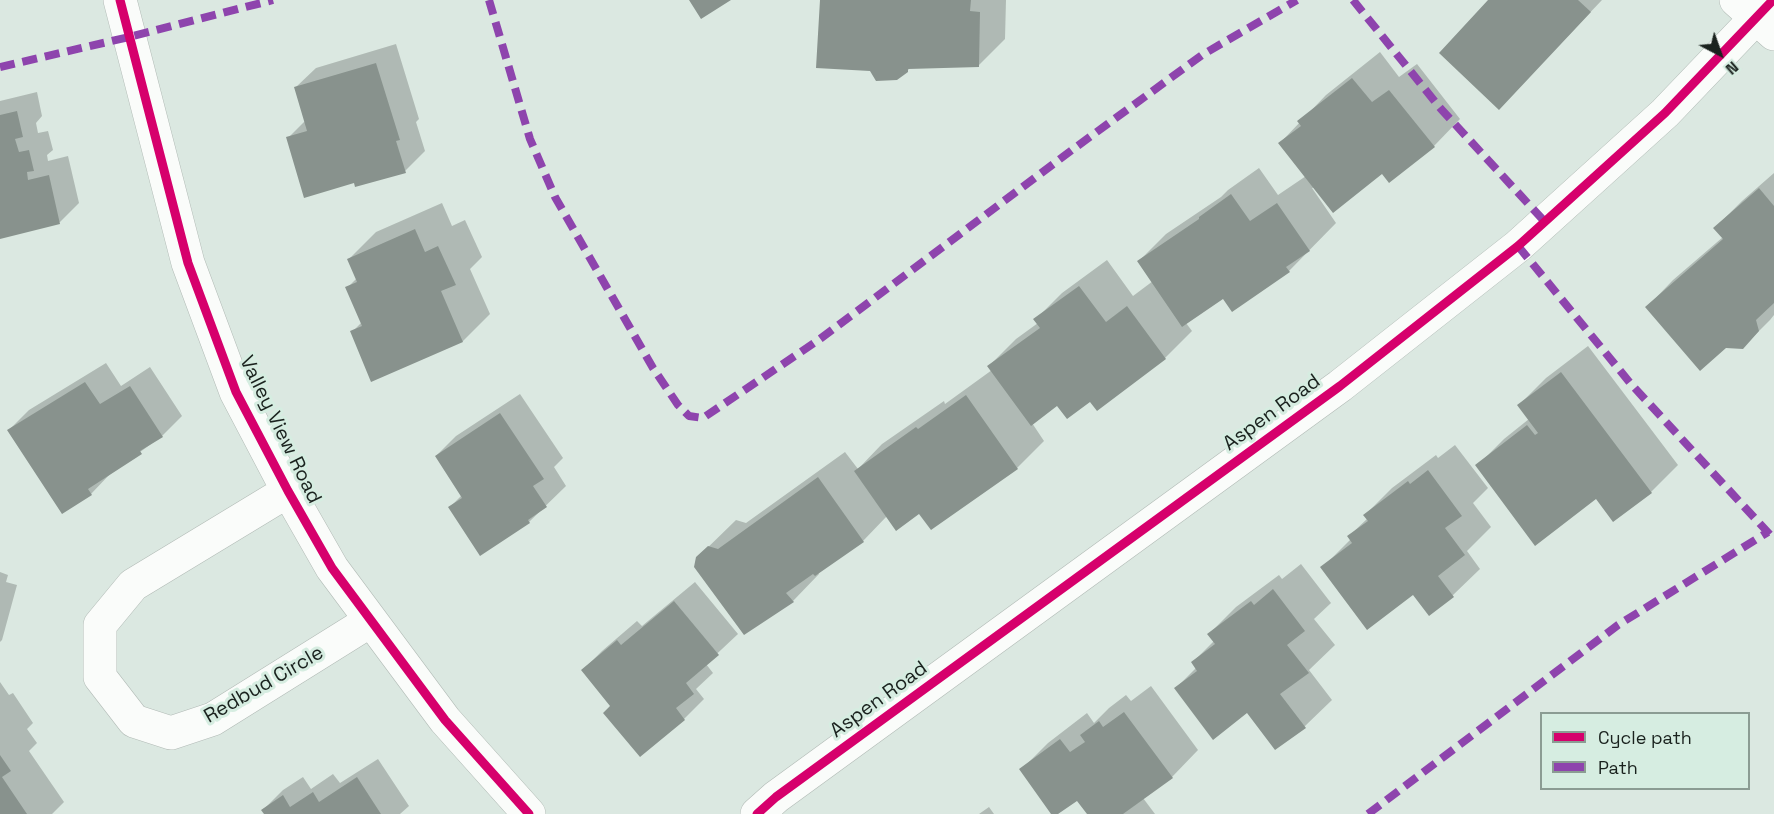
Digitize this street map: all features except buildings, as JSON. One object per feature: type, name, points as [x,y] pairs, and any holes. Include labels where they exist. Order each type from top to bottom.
[{"type":"street","name":"Valley View Road","points":[[120,0],[188,263],[236,392],[332,568],[445,720],[529,814]]},
{"type":"street","name":"Aspen Road","points":[[757,814],[776,797],[1340,386],[1518,246],[1665,113],[1760,13]]},
{"type":"street","name":"Redbud Circle","points":[[288,491],[133,585],[100,625],[100,677],[134,720],[171,733],[213,719],[370,621]]},
{"type":"marked path","points":[[0,67],[273,0]]},
{"type":"marked path","points":[[489,0],[530,139],[555,197],[653,368],[678,405],[689,416],[703,418],[820,339],[1202,55],[1297,0]]},
{"type":"marked path","points":[[1353,0],[1441,109],[1545,222]]},
{"type":"marked path","points":[[1518,246],[1631,384],[1774,539]]},
{"type":"marked path","points":[[1368,814],[1618,625],[1768,532]]},
{"type":"cycle path","points":[[120,0],[188,263],[236,392],[332,568],[445,720],[529,814]]},
{"type":"cycle path","points":[[757,814],[776,797],[1340,386],[1518,246],[1665,113],[1773,0]]}]
